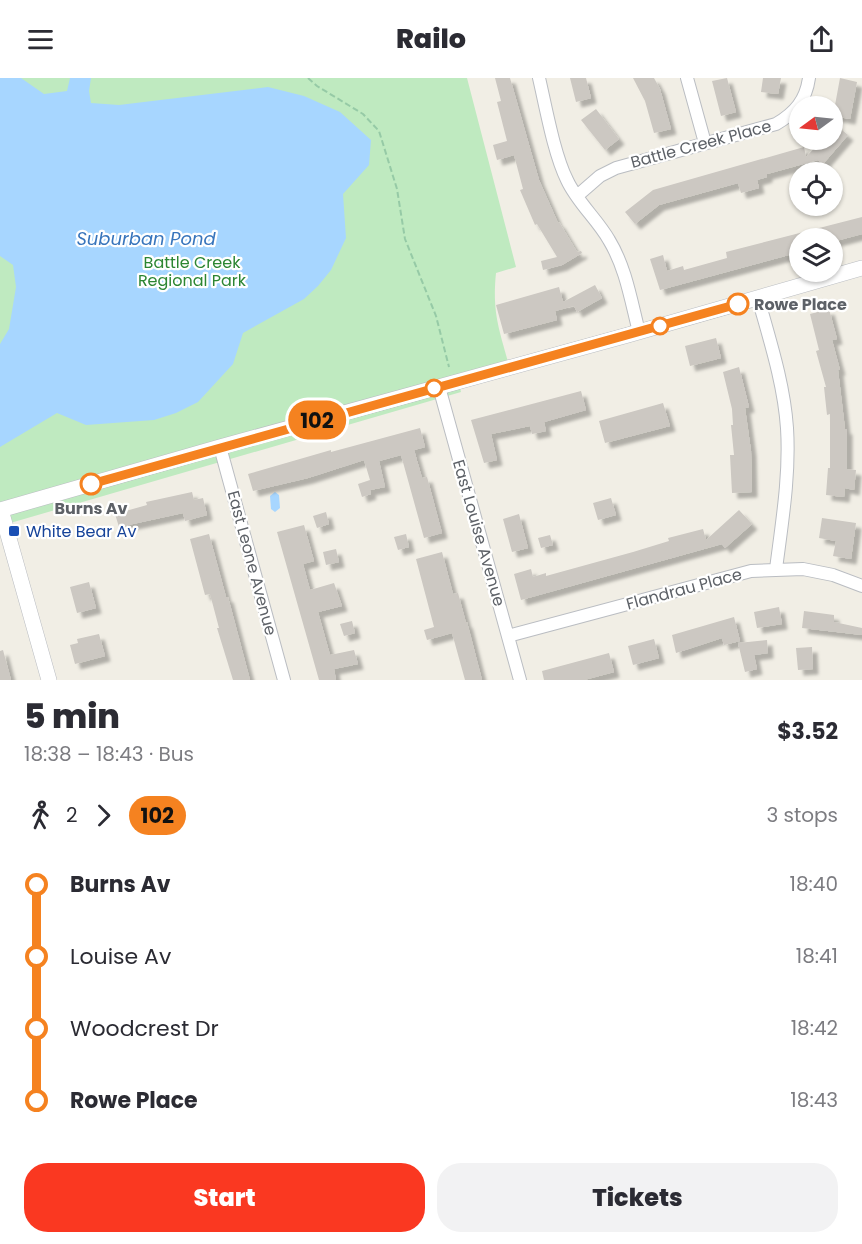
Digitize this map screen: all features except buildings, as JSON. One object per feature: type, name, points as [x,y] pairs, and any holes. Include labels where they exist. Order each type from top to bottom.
[{"type":"street","points":[[539,78],[567,181],[617,254],[639,332]]},
{"type":"street","points":[[687,78],[705,144]]},
{"type":"street","name":"Battle Creek Place","points":[[577,196],[600,176],[616,168],[776,124],[788,118],[804,98],[809,78]]},
{"type":"street","points":[[49,680],[1,510],[862,268]]},
{"type":"street","points":[[758,298],[778,374],[787,427],[786,497],[776,569]]},
{"type":"street","name":"East Louise Avenue","points":[[439,387],[520,680]]},
{"type":"street","name":"East Leone Avenue","points":[[220,447],[284,680]]},
{"type":"street","name":"Flandrau Place","points":[[508,636],[750,571],[803,568],[862,586]]},
{"type":"path","points":[[308,78],[363,114],[379,131],[397,189],[405,239],[436,316],[449,367]]},
{"type":"green space","name":"Battle Creek Regional Park","points":[[0,78],[467,78],[516,267],[496,273],[495,287],[497,320],[509,365],[458,380],[461,392],[0,526]]},
{"type":"water","name":"Suburban Pond","points":[[0,78],[21,78],[44,94],[67,91],[70,78],[91,78],[89,91],[91,103],[119,105],[268,87],[304,96],[340,112],[371,140],[369,165],[343,194],[346,238],[331,270],[304,299],[243,333],[233,364],[198,402],[176,413],[154,420],[86,425],[57,413],[0,447],[0,344],[9,329],[16,287],[13,265],[0,256]]},
{"type":"water","points":[[275,492],[279,495],[280,508],[275,512],[271,509],[270,496]]},
{"type":"bus line","name":"102","points":[[91,484],[738,304]]},
{"type":"place","name":"Rowe Place","points":[[738,304]]},
{"type":"place","name":"Burns Av","points":[[91,484]]},
{"type":"place","name":"White Bear Av","points":[[14,531]]}]
